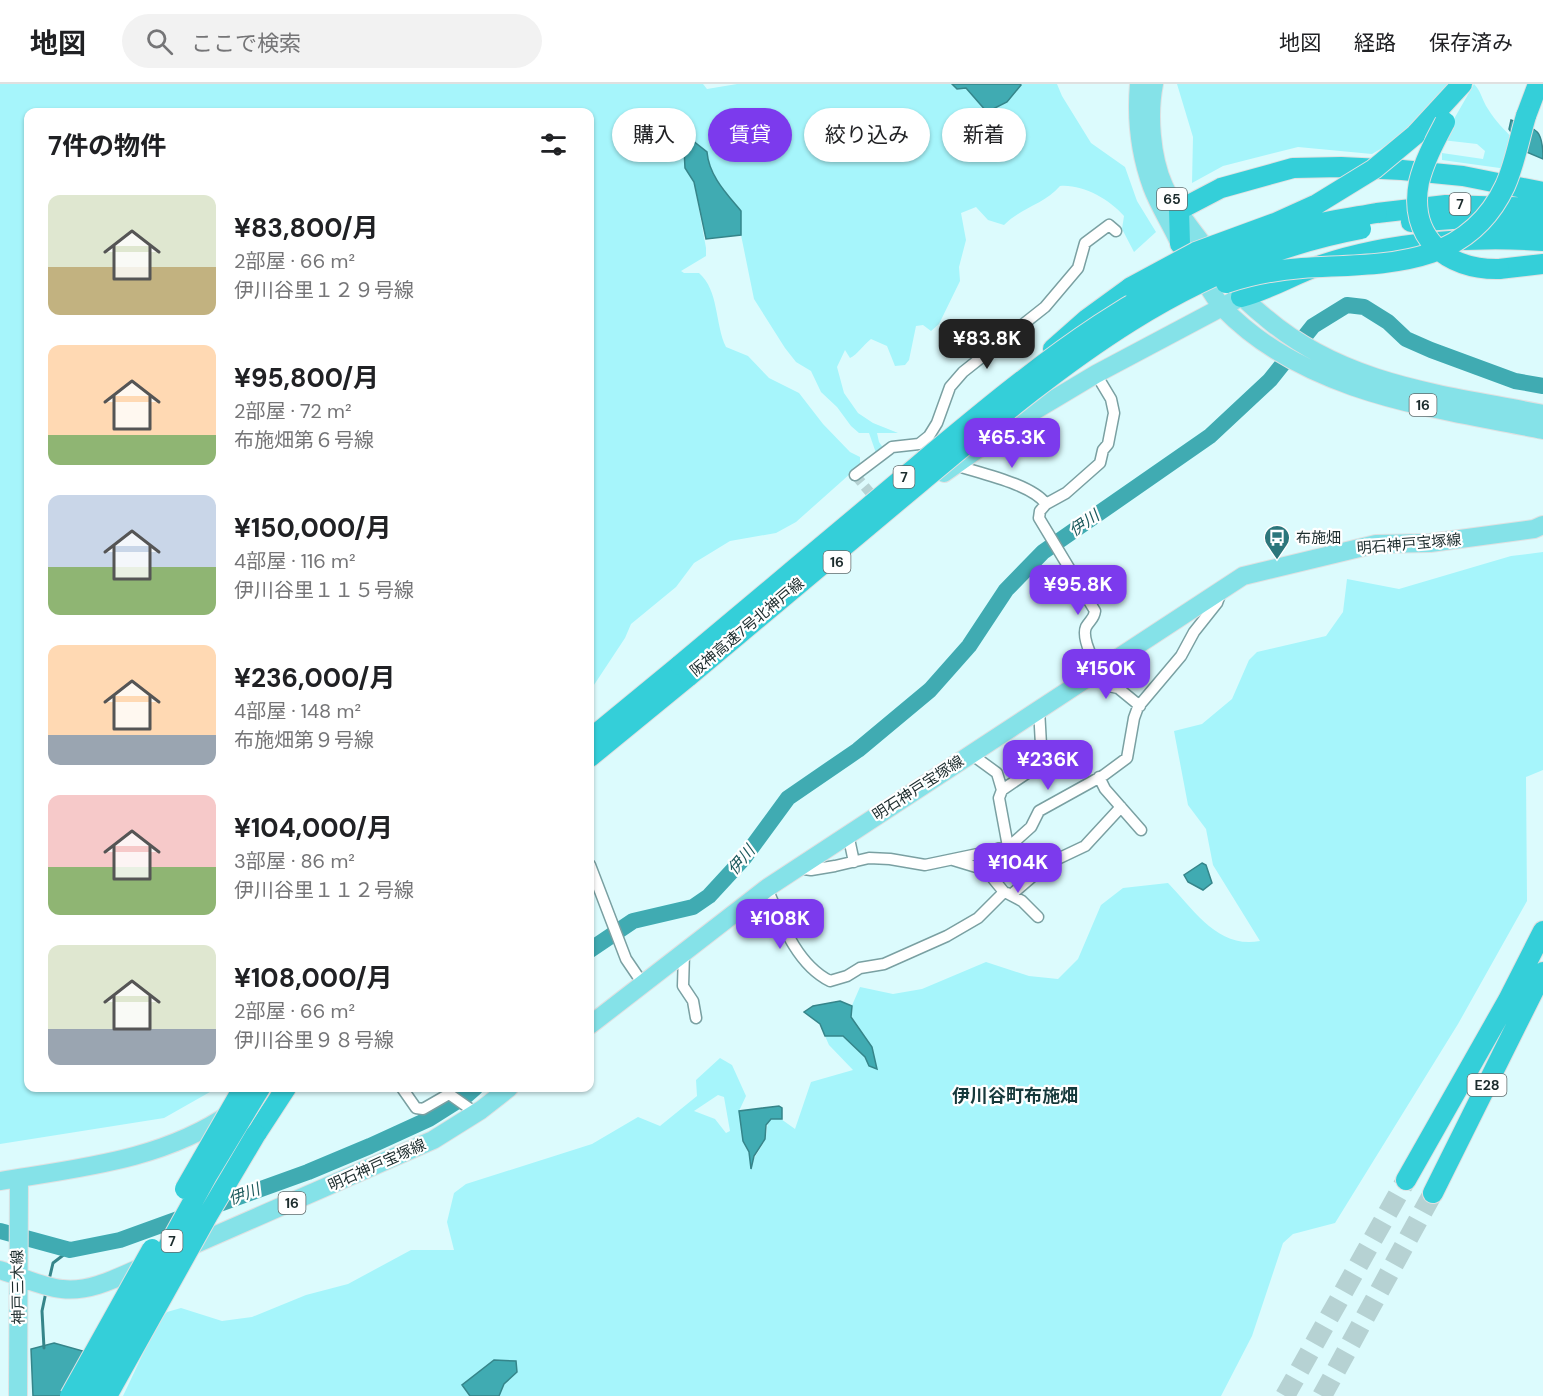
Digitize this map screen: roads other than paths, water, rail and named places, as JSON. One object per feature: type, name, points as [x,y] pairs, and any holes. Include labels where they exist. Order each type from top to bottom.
[{"type":"highway","points":[[1463,84],[1430,152],[1419,183],[1418,209],[1423,229],[1432,244],[1451,259],[1469,266],[1499,269],[1543,264]]},
{"type":"highway","points":[[965,426],[996,397],[1117,296],[1196,252],[1275,223],[1325,200],[1374,169],[1415,135],[1463,84]]},
{"type":"highway","points":[[1080,354],[1190,297],[1242,278],[1298,268],[1386,264],[1448,246],[1472,230],[1485,217],[1500,195],[1538,84]]},
{"type":"highway","points":[[1180,244],[1179,210],[1221,188],[1293,168],[1341,167],[1402,170],[1463,176],[1543,192]]},
{"type":"highway","name":"阪神高速7号北神戸線","points":[[594,755],[975,436],[1080,354],[1144,312],[1237,266],[1378,220],[1446,205],[1543,208]]},
{"type":"highway","name":"阪神高速7号北神戸線","points":[[594,736],[965,426],[1072,342],[1165,284],[1259,243],[1312,225],[1378,220],[1466,218],[1543,223]]},
{"type":"highway","points":[[1241,297],[1260,292],[1321,265],[1385,250],[1425,243],[1472,239],[1543,241]]},
{"type":"highway","name":"E28","points":[[1433,1193],[1536,972],[1543,931]]},
{"type":"highway","name":"E28","points":[[1406,1180],[1536,972]]},
{"type":"highway","name":"7","points":[[70,1396],[198,1164],[241,1092]]},
{"type":"highway","name":"7","points":[[86,1396],[208,1174],[259,1092]]},
{"type":"highway","points":[[107,1396],[208,1215],[283,1092]]},
{"type":"main road","name":"65","points":[[1139,84],[1139,131],[1152,189],[1180,244],[1222,307]]},
{"type":"main road","name":"65","points":[[1154,84],[1152,107],[1156,158],[1164,185],[1179,210],[1241,297]]},
{"type":"main road","name":"16","points":[[594,764],[937,477],[1019,420],[1096,374],[1241,297],[1282,343]]},
{"type":"main road","name":"16","points":[[1222,307],[1367,392],[1543,430]]},
{"type":"main road","name":"16","points":[[1313,361],[1407,388],[1543,414]]},
{"type":"main road","name":"明石神戸宝塚線","points":[[594,1022],[796,868],[1243,576],[1360,547],[1389,543],[1430,543],[1534,529],[1543,525]]},
{"type":"main road","points":[[0,1181],[117,1161],[162,1147],[229,1114],[256,1092]]},
{"type":"main road","name":"明石神戸宝塚線","points":[[0,1270],[43,1285],[63,1289],[90,1287],[259,1218],[408,1152],[433,1140],[470,1109],[502,1092]]},
{"type":"main road","name":"神戸三木線","points":[[18,1396],[19,1178]]},
{"type":"street","points":[[855,475],[892,447],[919,444],[929,436],[937,423],[950,387],[963,372],[1045,307],[1078,268],[1085,243],[1109,225],[1116,231]]},
{"type":"street","points":[[1096,374],[1111,399],[1114,413],[1108,444],[1103,450],[1100,463],[1066,493],[1046,504],[1040,511],[1039,518],[1095,611],[1095,618],[1087,627],[1086,634],[1098,670],[1108,686],[1118,688],[1140,706]]},
{"type":"street","points":[[955,465],[1019,486],[1042,497],[1046,504]]},
{"type":"street","points":[[796,868],[811,870],[869,858],[925,865],[1008,845],[1031,827],[1039,812],[1127,758],[1134,718],[1140,706],[1181,656],[1194,632],[1217,603],[1221,589]]},
{"type":"street","points":[[1002,789],[1042,763],[1039,709]]},
{"type":"street","points":[[971,754],[997,773],[1002,789],[999,798],[1010,852],[986,870]]},
{"type":"street","points":[[1099,777],[1105,789],[1142,830]]},
{"type":"street","points":[[767,888],[794,946],[821,977],[830,981],[860,969],[884,964],[947,936],[978,918],[1047,864],[1085,846],[1121,807]]},
{"type":"street","points":[[848,834],[854,861]]},
{"type":"street","points":[[952,860],[986,870],[1008,893],[1038,917]]},
{"type":"street","points":[[594,877],[626,959],[643,984]]},
{"type":"street","points":[[684,953],[682,986],[693,1001],[696,1018]]},
{"type":"street","points":[[405,1092],[416,1108],[423,1109],[449,1094],[470,1109]]},
{"type":"waterway","name":"伊川","points":[[594,947],[633,921],[693,907],[709,896],[744,858],[788,798],[858,750],[930,690],[969,646],[1006,590],[1043,552],[1210,436],[1270,380],[1313,326],[1347,305],[1364,307],[1388,322],[1406,339],[1431,350],[1515,381],[1543,386]]},
{"type":"waterway","name":"伊川","points":[[0,1231],[70,1250],[120,1240],[308,1172],[370,1146],[429,1119],[470,1092]]},
{"type":"waterway","points":[[49,1280],[53,1263],[70,1250]]},
{"type":"waterway","points":[[44,1348],[42,1311],[46,1292]]},
{"type":"tunnel","points":[[855,475],[879,503]]},
{"type":"tunnel","points":[[1285,1396],[1406,1180]]},
{"type":"tunnel","points":[[1322,1396],[1433,1193]]},
{"type":"place","name":"布施畑","points":[[1277,561]]},
{"type":"district","name":"伊川谷町布施畑","points":[[1015,1096]]}]
